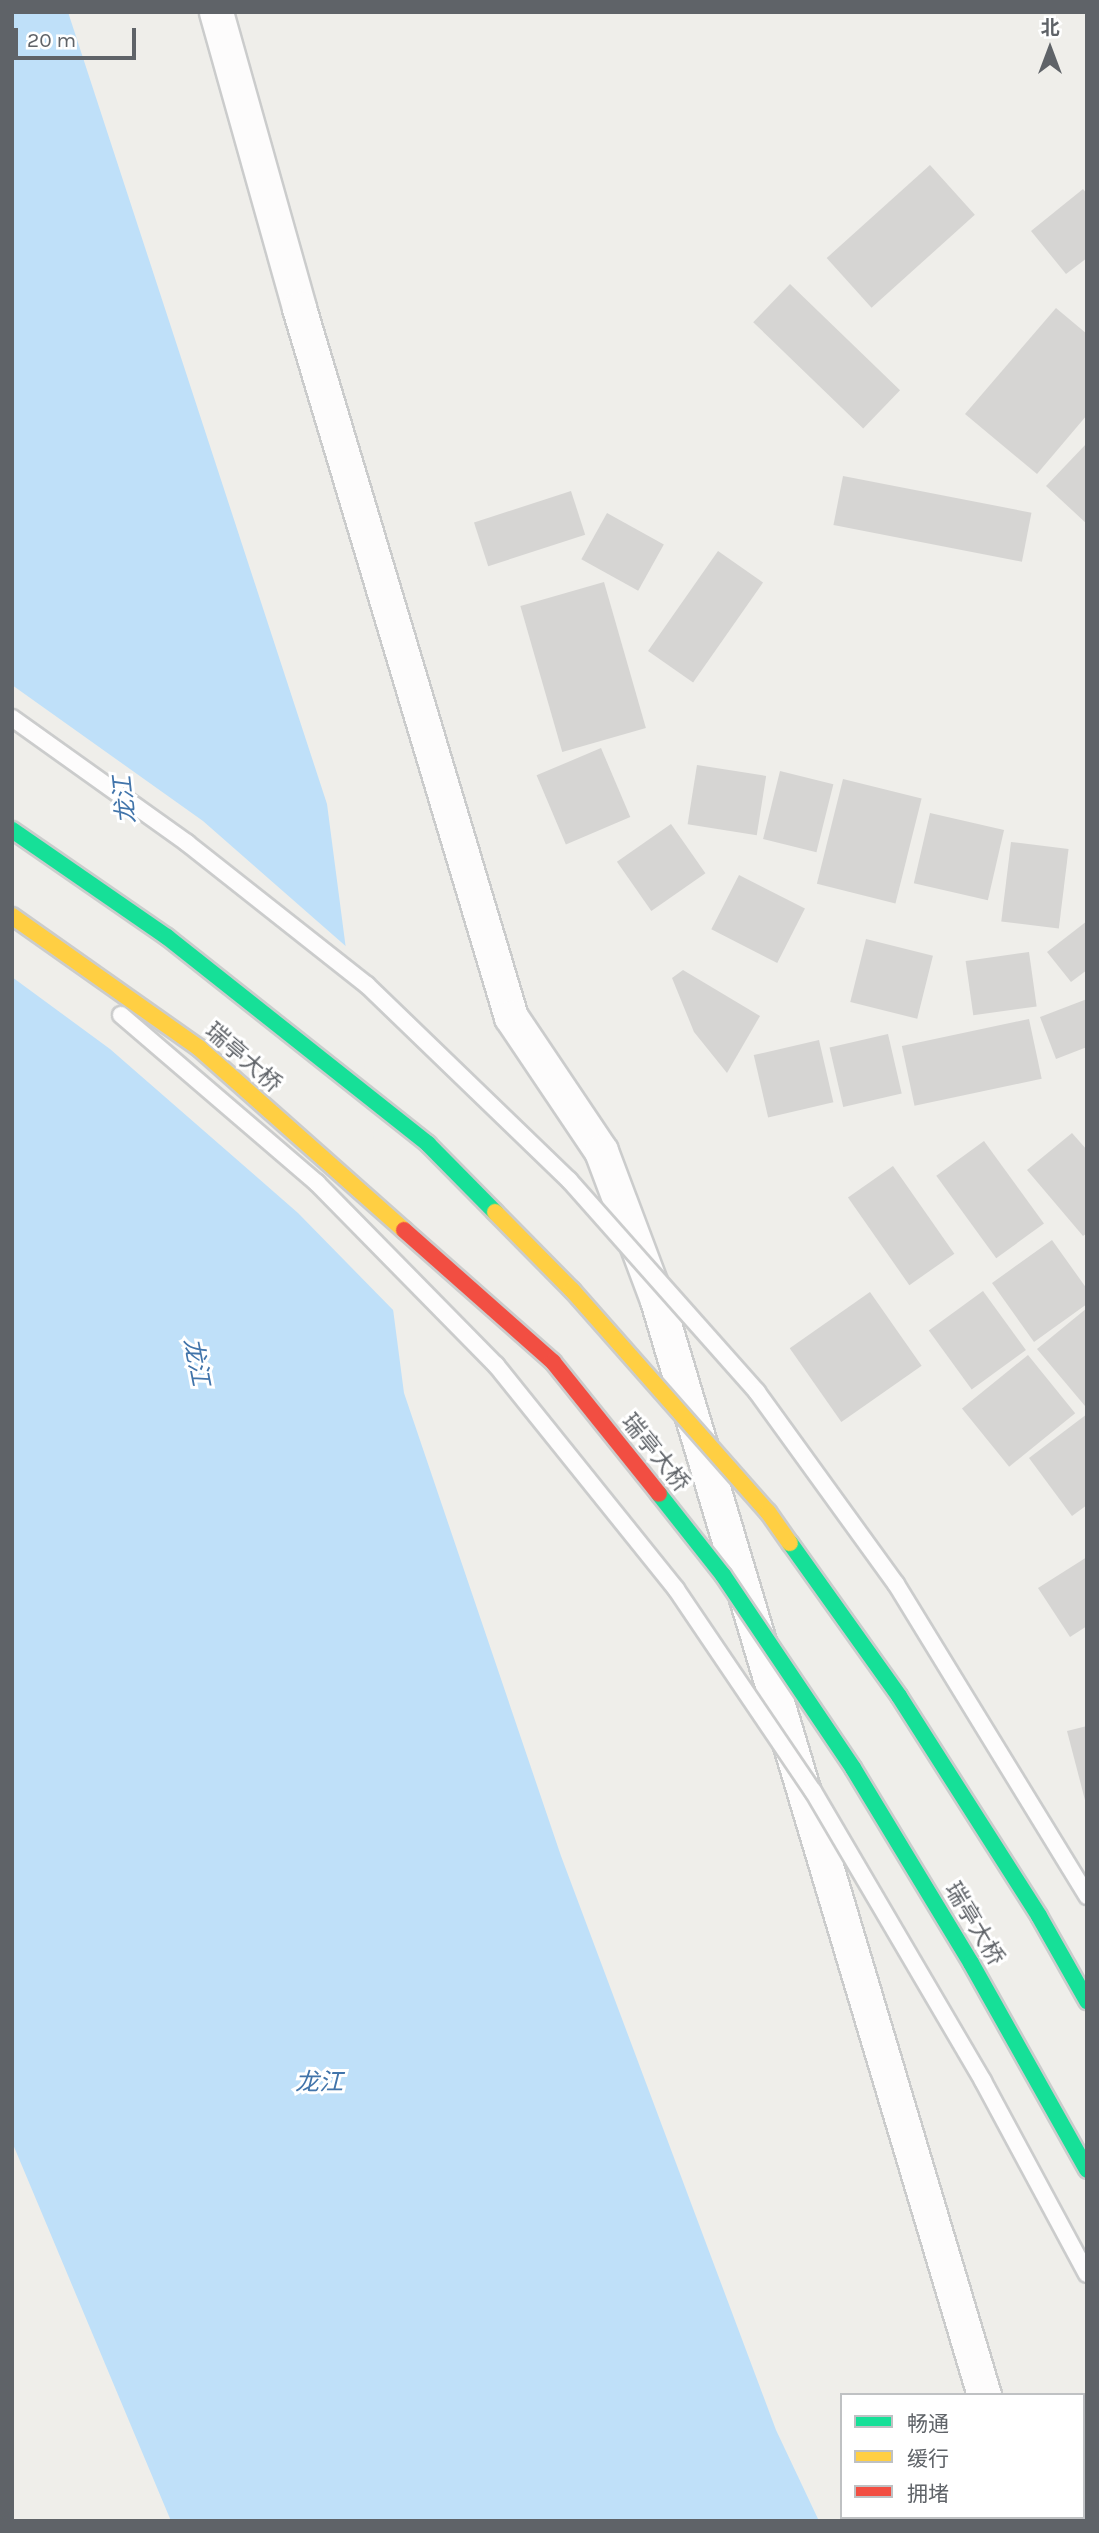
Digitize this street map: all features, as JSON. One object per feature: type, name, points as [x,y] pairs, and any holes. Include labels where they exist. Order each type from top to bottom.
[{"type":"main road","name":"瑞亭大桥","points":[[12,830],[167,937],[428,1144],[572,1290],[775,1522],[899,1696],[1039,1916],[1087,2001]]},
{"type":"main road","name":"瑞亭大桥","points":[[12,916],[198,1048],[553,1362],[723,1575],[853,1768],[971,1963],[1087,2170]]},
{"type":"street","points":[[216,12],[299,308],[511,1017],[601,1151],[657,1300],[983,2393]]},
{"type":"lane","points":[[12,718],[187,843],[367,985],[569,1180],[757,1392],[879,1562],[1087,1896]]},
{"type":"lane","points":[[12,933],[86,989]]},
{"type":"lane","points":[[108,1005],[317,1183],[487,1355],[676,1589],[813,1791],[982,2081],[1087,2274]]},
{"type":"water","name":"龙江","points":[[12,12],[68,12],[327,804],[404,1393],[561,1856],[776,2430],[819,2521],[171,2521],[12,2142]]},
{"type":"pier","points":[[12,685],[203,821],[349,949],[397,1314],[298,1213],[110,1049],[12,977]]},
{"type":"building","points":[[930,165],[975,215],[872,308],[827,258]]},
{"type":"building","points":[[1083,189],[1087,194],[1087,258],[1066,274],[1031,231]]},
{"type":"building","points":[[790,284],[900,390],[863,428],[753,322]]},
{"type":"building","points":[[1056,308],[1087,334],[1087,415],[1037,474],[965,414]]},
{"type":"building","points":[[1087,443],[1087,524],[1046,486]]},
{"type":"building","points":[[843,476],[1031,513],[1022,562],[833,525]]},
{"type":"building","points":[[571,491],[585,535],[488,566],[474,523]]},
{"type":"building","points":[[607,513],[664,545],[638,591],[581,559]]},
{"type":"building","points":[[718,551],[763,583],[693,682],[648,651]]},
{"type":"building","points":[[604,582],[646,728],[562,752],[520,606]]},
{"type":"building","points":[[601,748],[630,817],[566,844],[537,775]]},
{"type":"building","points":[[697,765],[766,776],[757,835],[688,824]]},
{"type":"building","points":[[780,771],[833,784],[816,852],[763,839]]},
{"type":"building","points":[[843,779],[922,799],[895,903],[817,884]]},
{"type":"building","points":[[930,813],[1004,830],[988,900],[914,883]]},
{"type":"building","points":[[671,824],[705,873],[651,911],[617,862]]},
{"type":"building","points":[[1011,842],[1069,849],[1059,928],[1001,921]]},
{"type":"building","points":[[739,875],[805,909],[777,963],[711,929]]},
{"type":"building","points":[[1087,921],[1087,970],[1071,982],[1047,952]]},
{"type":"building","points":[[866,939],[933,956],[917,1019],[850,1002]]},
{"type":"building","points":[[1029,952],[1037,1006],[973,1015],[966,961]]},
{"type":"building","points":[[683,970],[760,1016],[727,1073],[694,1032],[672,978]]},
{"type":"building","points":[[1087,999],[1087,1047],[1056,1059],[1040,1017]]},
{"type":"building","points":[[1029,1019],[1042,1079],[915,1106],[902,1046]]},
{"type":"building","points":[[888,1034],[902,1093],[843,1107],[830,1047]]},
{"type":"building","points":[[819,1040],[833,1102],[768,1117],[754,1055]]},
{"type":"building","points":[[1072,1133],[1087,1150],[1087,1233],[1083,1236],[1027,1170]]},
{"type":"building","points":[[984,1141],[1044,1224],[996,1258],[936,1176]]},
{"type":"building","points":[[893,1166],[954,1254],[909,1285],[848,1198]]},
{"type":"building","points":[[1052,1240],[1087,1289],[1087,1304],[1034,1342],[992,1283]]},
{"type":"building","points":[[983,1291],[1026,1350],[972,1389],[929,1330]]},
{"type":"building","points":[[870,1292],[922,1366],[841,1422],[790,1348]]},
{"type":"building","points":[[1087,1308],[1087,1405],[1085,1406],[1037,1349]]},
{"type":"building","points":[[1028,1355],[1075,1413],[1009,1467],[962,1408]]},
{"type":"building","points":[[1087,1414],[1087,1505],[1072,1516],[1029,1458]]},
{"type":"building","points":[[1087,1557],[1087,1626],[1070,1637],[1038,1588]]},
{"type":"building","points":[[1087,1726],[1087,1804],[1086,1804],[1067,1731]]},
{"type":"traffic: fast","points":[[12,830],[167,937],[428,1144],[495,1212]]},
{"type":"traffic: fast","points":[[659,1494],[723,1575],[853,1768],[971,1963],[1087,2170]]},
{"type":"traffic: fast","points":[[790,1543],[899,1696],[1039,1916],[1087,2001]]},
{"type":"traffic: slow","points":[[12,916],[199,1048],[404,1230]]},
{"type":"traffic: slow","points":[[495,1212],[572,1290],[768,1512],[790,1543]]},
{"type":"traffic: jam","points":[[404,1230],[553,1362],[659,1494]]}]
